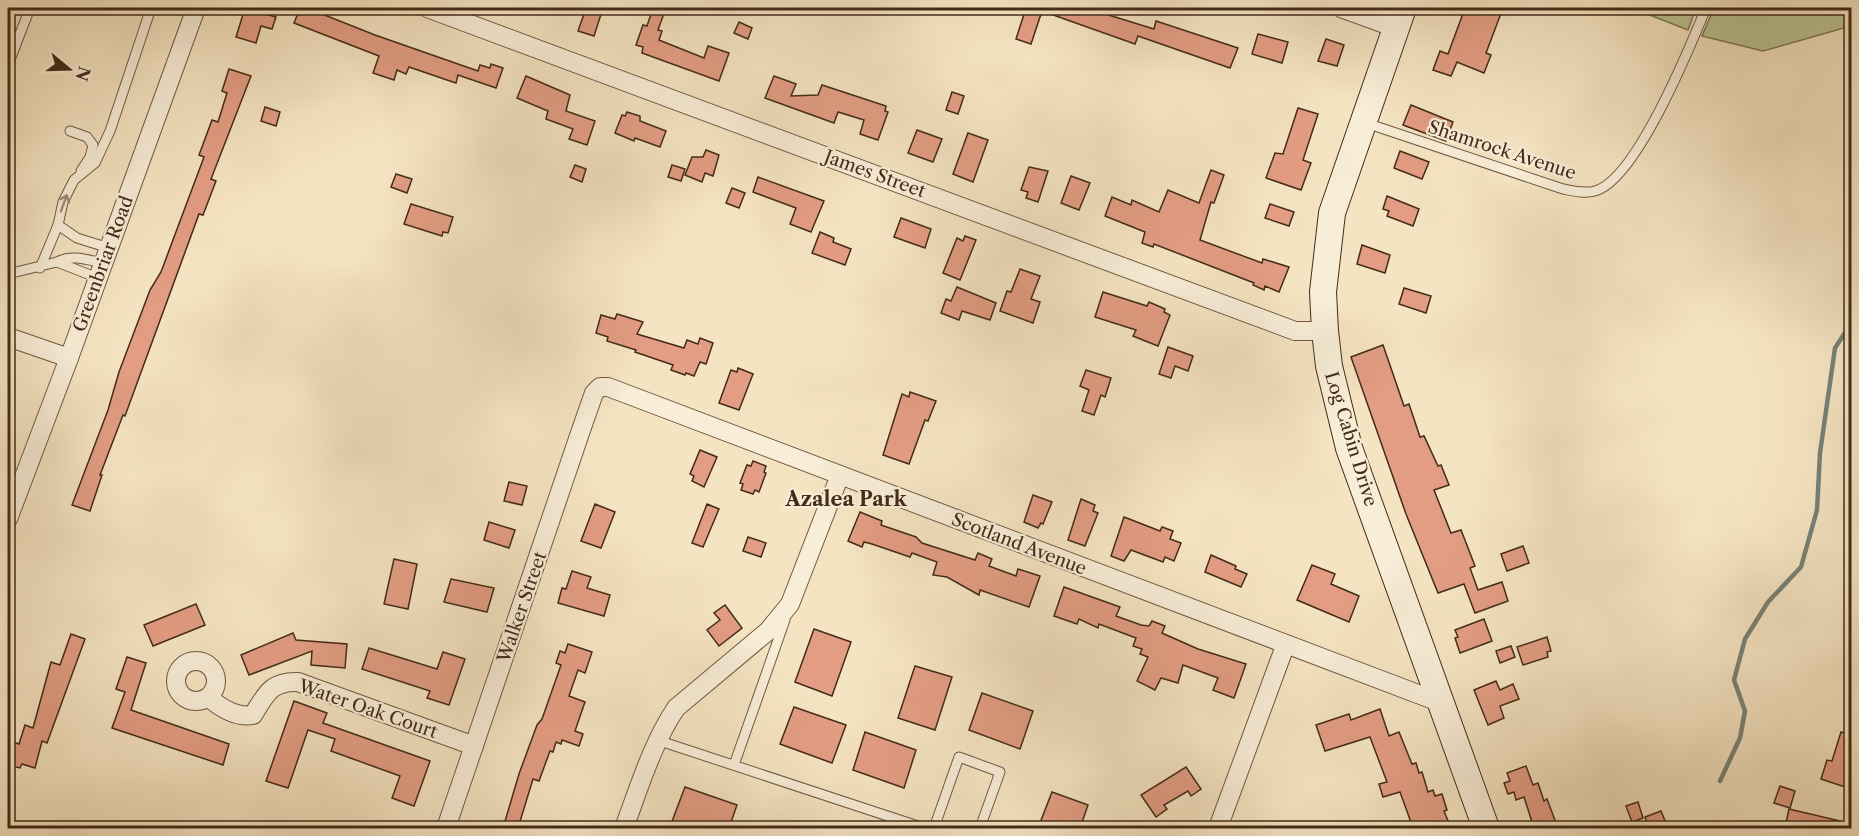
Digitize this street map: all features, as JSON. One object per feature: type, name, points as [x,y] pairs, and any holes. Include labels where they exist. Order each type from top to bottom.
[{"type":"street","name":"Greenbriar Road","points":[[8,519],[196,8]]},
{"type":"street","name":"James Street","points":[[427,8],[1295,331],[1325,331]]},
{"type":"street","points":[[1341,8],[1399,18]]},
{"type":"street","name":"Log Cabin Drive","points":[[1399,18],[1332,213],[1323,292],[1325,331],[1329,366],[1349,448],[1486,828]]},
{"type":"street","points":[[8,337],[69,358]]},
{"type":"street","name":"Scotland Avenue","points":[[600,387],[608,387],[1285,646],[1439,702]]},
{"type":"street","name":"Walker Street","points":[[446,828],[580,433],[594,393],[600,387]]},
{"type":"street","points":[[624,828],[666,723],[681,702],[768,631],[790,604],[840,475]]},
{"type":"street","points":[[1218,828],[1285,646]]},
{"type":"street","name":"Water Oak Court","points":[[209,698],[220,708],[247,716],[253,715],[272,687],[284,681],[298,682],[474,746]]},
{"type":"lane","points":[[8,65],[30,8]]},
{"type":"lane","points":[[74,180],[95,163],[110,131],[151,8]]},
{"type":"lane","name":"Shamrock Avenue","points":[[1364,122],[1563,189],[1596,191],[1616,179],[1640,145],[1671,86],[1706,8]]},
{"type":"lane","points":[[40,268],[58,225],[63,202],[74,180],[90,157],[93,145],[87,137],[70,131]]},
{"type":"lane","points":[[58,225],[77,238],[104,263]]},
{"type":"lane","points":[[8,270],[15,272],[40,268],[65,258],[82,258],[104,263]]},
{"type":"lane","points":[[57,262],[104,263]]},
{"type":"lane","points":[[734,765],[790,604]]},
{"type":"lane","points":[[660,741],[924,828]]},
{"type":"lane","points":[[934,828],[959,758],[1000,772],[980,828]]},
{"type":"green space","points":[[1632,8],[1696,8],[1688,30]]},
{"type":"green space","points":[[1714,8],[1851,8],[1851,26],[1763,51],[1702,36]]},
{"type":"building","points":[[245,8],[267,8],[265,14],[276,17],[272,29],[261,26],[256,43],[236,37]]},
{"type":"building","points":[[300,8],[307,8],[375,35],[478,71],[480,65],[490,68],[491,64],[503,68],[496,88],[458,75],[456,83],[409,67],[406,74],[397,70],[394,80],[373,73],[379,56],[294,23]]},
{"type":"building","points":[[586,8],[603,8],[594,36],[578,31]]},
{"type":"building","points":[[653,8],[666,8],[658,30],[662,31],[659,40],[704,58],[708,46],[729,53],[719,81],[642,53],[643,47],[636,45],[643,25],[647,26]]},
{"type":"building","points":[[1026,8],[1086,8],[1154,29],[1156,21],[1238,48],[1230,68],[1138,36],[1135,44],[1042,11],[1031,44],[1016,39]]},
{"type":"building","points":[[1465,8],[1503,8],[1486,53],[1491,55],[1484,73],[1457,62],[1451,76],[1433,70],[1440,51],[1448,54]]},
{"type":"building","points":[[739,22],[752,28],[748,39],[734,33]]},
{"type":"building","points":[[1258,34],[1288,42],[1282,63],[1252,54]]},
{"type":"building","points":[[1326,39],[1344,45],[1337,66],[1318,61]]},
{"type":"building","points":[[229,69],[251,76],[211,179],[216,181],[203,215],[199,214],[125,416],[123,415],[100,475],[102,475],[90,511],[72,505],[150,290],[161,272],[204,157],[199,155],[212,120],[218,122],[227,93],[222,91]]},
{"type":"building","points":[[526,76],[570,95],[566,111],[595,121],[587,145],[569,139],[573,129],[546,119],[548,111],[517,98]]},
{"type":"building","points":[[774,76],[796,84],[791,96],[818,95],[822,85],[886,106],[885,111],[888,112],[878,140],[860,134],[864,120],[838,112],[834,123],[765,98]]},
{"type":"building","points":[[952,92],[964,96],[958,114],[946,110]]},
{"type":"building","points":[[1411,105],[1453,122],[1446,141],[1403,125]]},
{"type":"building","points":[[265,107],[280,112],[276,126],[261,121]]},
{"type":"building","points":[[1298,108],[1318,114],[1303,160],[1311,163],[1301,190],[1266,178],[1275,153],[1283,154]]},
{"type":"building","points":[[627,112],[640,116],[640,121],[666,131],[660,147],[635,138],[634,141],[615,133],[622,115],[625,116]]},
{"type":"building","points":[[917,130],[942,139],[933,162],[908,153]]},
{"type":"building","points":[[968,133],[988,140],[973,182],[953,174]]},
{"type":"building","points":[[706,150],[719,155],[713,176],[705,173],[702,182],[685,175],[692,157],[703,157]]},
{"type":"building","points":[[1400,151],[1429,162],[1422,179],[1394,168]]},
{"type":"building","points":[[575,165],[586,169],[582,182],[570,177]]},
{"type":"building","points":[[672,165],[685,169],[681,181],[668,177]]},
{"type":"building","points":[[1029,167],[1048,171],[1038,202],[1026,198],[1028,192],[1021,190]]},
{"type":"building","points":[[1211,170],[1224,175],[1214,203],[1211,202],[1200,240],[1262,263],[1263,259],[1289,267],[1279,292],[1265,286],[1264,290],[1253,285],[1254,283],[1154,244],[1153,247],[1142,243],[1145,232],[1105,216],[1112,197],[1131,205],[1132,200],[1159,212],[1168,190],[1199,203]]},
{"type":"building","points":[[396,174],[412,179],[407,193],[391,187]]},
{"type":"building","points":[[1071,176],[1090,183],[1079,210],[1061,203]]},
{"type":"building","points":[[758,177],[824,201],[811,232],[790,224],[796,208],[753,192]]},
{"type":"building","points":[[732,188],[745,193],[739,208],[726,203]]},
{"type":"building","points":[[1387,196],[1419,209],[1413,226],[1387,216],[1389,211],[1383,209]]},
{"type":"building","points":[[411,204],[453,217],[448,233],[443,232],[442,236],[404,224]]},
{"type":"building","points":[[1270,204],[1294,212],[1289,226],[1265,218]]},
{"type":"building","points":[[901,218],[931,229],[925,248],[894,237]]},
{"type":"building","points":[[820,232],[834,238],[833,242],[851,249],[845,265],[812,253]]},
{"type":"building","points":[[965,236],[976,240],[960,280],[943,273],[957,238],[963,241]]},
{"type":"building","points":[[1362,245],[1390,255],[1385,273],[1357,264]]},
{"type":"building","points":[[1020,269],[1040,276],[1031,299],[1040,302],[1033,323],[1000,311],[1007,291],[1011,292]]},
{"type":"building","points":[[957,287],[996,303],[990,320],[962,311],[959,320],[941,313],[946,299],[951,301]]},
{"type":"building","points":[[1404,288],[1431,296],[1426,313],[1399,304]]},
{"type":"building","points":[[1103,292],[1147,306],[1149,302],[1165,309],[1164,312],[1170,315],[1158,346],[1133,336],[1136,330],[1095,317]]},
{"type":"building","points":[[617,314],[643,322],[637,334],[684,348],[687,340],[698,344],[700,338],[713,343],[706,364],[700,362],[694,376],[686,373],[685,375],[671,370],[673,365],[607,341],[608,337],[596,333],[601,315],[615,319]]},
{"type":"building","points":[[1383,345],[1404,406],[1409,404],[1420,437],[1424,436],[1438,466],[1441,465],[1449,485],[1434,490],[1451,533],[1461,530],[1475,566],[1470,568],[1478,590],[1502,582],[1508,601],[1475,613],[1464,584],[1438,593],[1406,514],[1351,357]]},
{"type":"building","points":[[1168,347],[1193,356],[1188,371],[1175,366],[1171,378],[1159,374]]},
{"type":"building","points":[[738,368],[753,374],[739,410],[719,403],[731,370],[737,372]]},
{"type":"building","points":[[1086,370],[1111,378],[1105,397],[1101,395],[1094,415],[1082,411],[1089,390],[1080,386]]},
{"type":"building","points":[[910,392],[936,401],[928,421],[925,420],[909,464],[883,455],[902,394],[909,397]]},
{"type":"building","points":[[700,450],[717,457],[704,487],[692,481],[694,476],[690,474]]},
{"type":"building","points":[[753,461],[766,466],[764,472],[766,473],[759,492],[755,490],[753,494],[741,490],[743,484],[740,483],[747,465],[751,466]]},
{"type":"building","points":[[509,482],[527,486],[522,505],[504,501]]},
{"type":"building","points":[[1033,495],[1052,502],[1043,524],[1041,523],[1038,528],[1024,522]]},
{"type":"building","points":[[1081,499],[1095,505],[1093,511],[1098,513],[1085,546],[1068,540]]},
{"type":"building","points":[[595,504],[615,512],[601,548],[581,541]]},
{"type":"building","points":[[707,504],[719,509],[703,547],[692,543]]},
{"type":"building","points":[[860,512],[882,521],[881,525],[916,537],[922,543],[975,560],[978,553],[992,559],[989,566],[1016,576],[1018,569],[1040,576],[1029,607],[980,590],[979,595],[947,577],[933,575],[937,562],[912,553],[910,557],[872,544],[864,542],[862,547],[848,541]]},
{"type":"building","points":[[1124,517],[1160,531],[1162,527],[1173,531],[1170,539],[1181,543],[1174,561],[1165,557],[1163,562],[1131,550],[1124,561],[1111,556]]},
{"type":"building","points":[[489,522],[515,530],[509,548],[484,540]]},
{"type":"building","points":[[748,537],[766,543],[761,557],[743,551]]},
{"type":"building","points":[[1523,546],[1529,563],[1507,571],[1501,554]]},
{"type":"building","points":[[1211,555],[1236,566],[1235,569],[1247,574],[1241,587],[1205,572]]},
{"type":"building","points":[[394,559],[417,564],[408,609],[384,604]]},
{"type":"building","points":[[1312,565],[1335,574],[1331,584],[1359,596],[1349,622],[1297,600]]},
{"type":"building","points":[[572,571],[591,577],[587,588],[610,595],[604,616],[558,603],[562,588],[566,589]]},
{"type":"building","points":[[451,579],[494,588],[487,612],[444,602]]},
{"type":"building","points":[[1064,587],[1120,607],[1116,616],[1141,625],[1149,626],[1152,621],[1165,626],[1162,633],[1198,649],[1246,664],[1234,698],[1213,690],[1218,678],[1183,665],[1178,683],[1161,678],[1155,690],[1137,681],[1148,657],[1140,654],[1142,649],[1133,646],[1136,638],[1099,624],[1098,628],[1079,619],[1077,624],[1054,616]]},
{"type":"building","points":[[196,604],[205,625],[153,646],[144,625]]},
{"type":"building","points":[[725,605],[742,628],[719,646],[707,630],[720,620],[714,613]]},
{"type":"building","points":[[1484,619],[1492,641],[1460,653],[1455,630]]},
{"type":"building","points":[[814,629],[851,642],[832,696],[795,682]]},
{"type":"building","points":[[293,633],[296,640],[347,644],[345,668],[311,665],[312,651],[249,675],[241,655]]},
{"type":"building","points":[[71,634],[85,639],[47,743],[42,741],[35,768],[22,764],[20,768],[8,765],[13,742],[19,744],[25,725],[33,728],[51,662],[60,665]]},
{"type":"building","points":[[1547,637],[1551,651],[1547,652],[1548,657],[1523,665],[1517,647]]},
{"type":"building","points":[[568,644],[592,652],[585,673],[578,670],[569,696],[585,702],[575,731],[583,734],[579,746],[562,740],[561,744],[556,742],[553,752],[550,751],[539,781],[533,779],[518,828],[503,828],[519,774],[561,665],[556,663],[560,651],[565,653]]},
{"type":"building","points":[[1511,646],[1515,657],[1500,663],[1496,651]]},
{"type":"building","points":[[369,648],[437,669],[443,652],[465,659],[449,705],[427,698],[430,691],[362,669]]},
{"type":"building","points":[[127,657],[146,663],[131,710],[229,744],[223,765],[112,728],[125,692],[116,689]]},
{"type":"building","points":[[915,666],[952,677],[935,730],[898,718]]},
{"type":"building","points":[[1496,681],[1500,690],[1513,684],[1519,699],[1500,706],[1504,718],[1488,725],[1474,690]]},
{"type":"building","points":[[982,693],[1033,711],[1020,749],[969,730]]},
{"type":"building","points":[[294,701],[327,713],[323,723],[430,761],[414,806],[392,798],[400,776],[331,751],[335,739],[308,730],[288,788],[266,781]]},
{"type":"building","points":[[794,707],[846,725],[832,763],[780,744]]},
{"type":"building","points":[[1380,709],[1389,736],[1399,732],[1412,764],[1416,763],[1419,773],[1422,772],[1428,792],[1433,790],[1435,796],[1442,794],[1447,810],[1444,811],[1451,828],[1413,828],[1400,792],[1383,797],[1379,784],[1387,782],[1370,737],[1325,751],[1316,725],[1349,714],[1351,720]]},
{"type":"building","points":[[865,732],[916,750],[904,788],[853,770]]},
{"type":"building","points":[[1841,732],[1851,735],[1851,789],[1821,779],[1827,760],[1832,761]]},
{"type":"building","points":[[1526,766],[1533,785],[1538,783],[1544,801],[1547,799],[1556,823],[1534,828],[1524,797],[1516,800],[1514,792],[1508,794],[1504,783],[1510,781],[1507,773]]},
{"type":"building","points":[[1186,767],[1201,789],[1191,796],[1188,791],[1164,805],[1167,809],[1156,817],[1141,795]]},
{"type":"building","points":[[1780,786],[1795,791],[1790,808],[1774,803]]},
{"type":"building","points":[[685,787],[737,805],[729,828],[683,828],[671,824]]},
{"type":"building","points":[[1052,792],[1088,805],[1080,828],[1038,828]]},
{"type":"building","points":[[1638,802],[1643,818],[1632,822],[1626,806]]},
{"type":"building","points":[[1789,809],[1849,823],[1849,828],[1812,828],[1786,823]]},
{"type":"building","points":[[1661,811],[1668,828],[1649,828],[1645,817]]},
{"type":"waterway","points":[[1720,781],[1740,738],[1745,711],[1734,680],[1745,639],[1768,602],[1801,567],[1817,510],[1820,453],[1835,348],[1852,322]]},
{"type":"district","name":"Azalea Park","points":[[846,499]]}]
